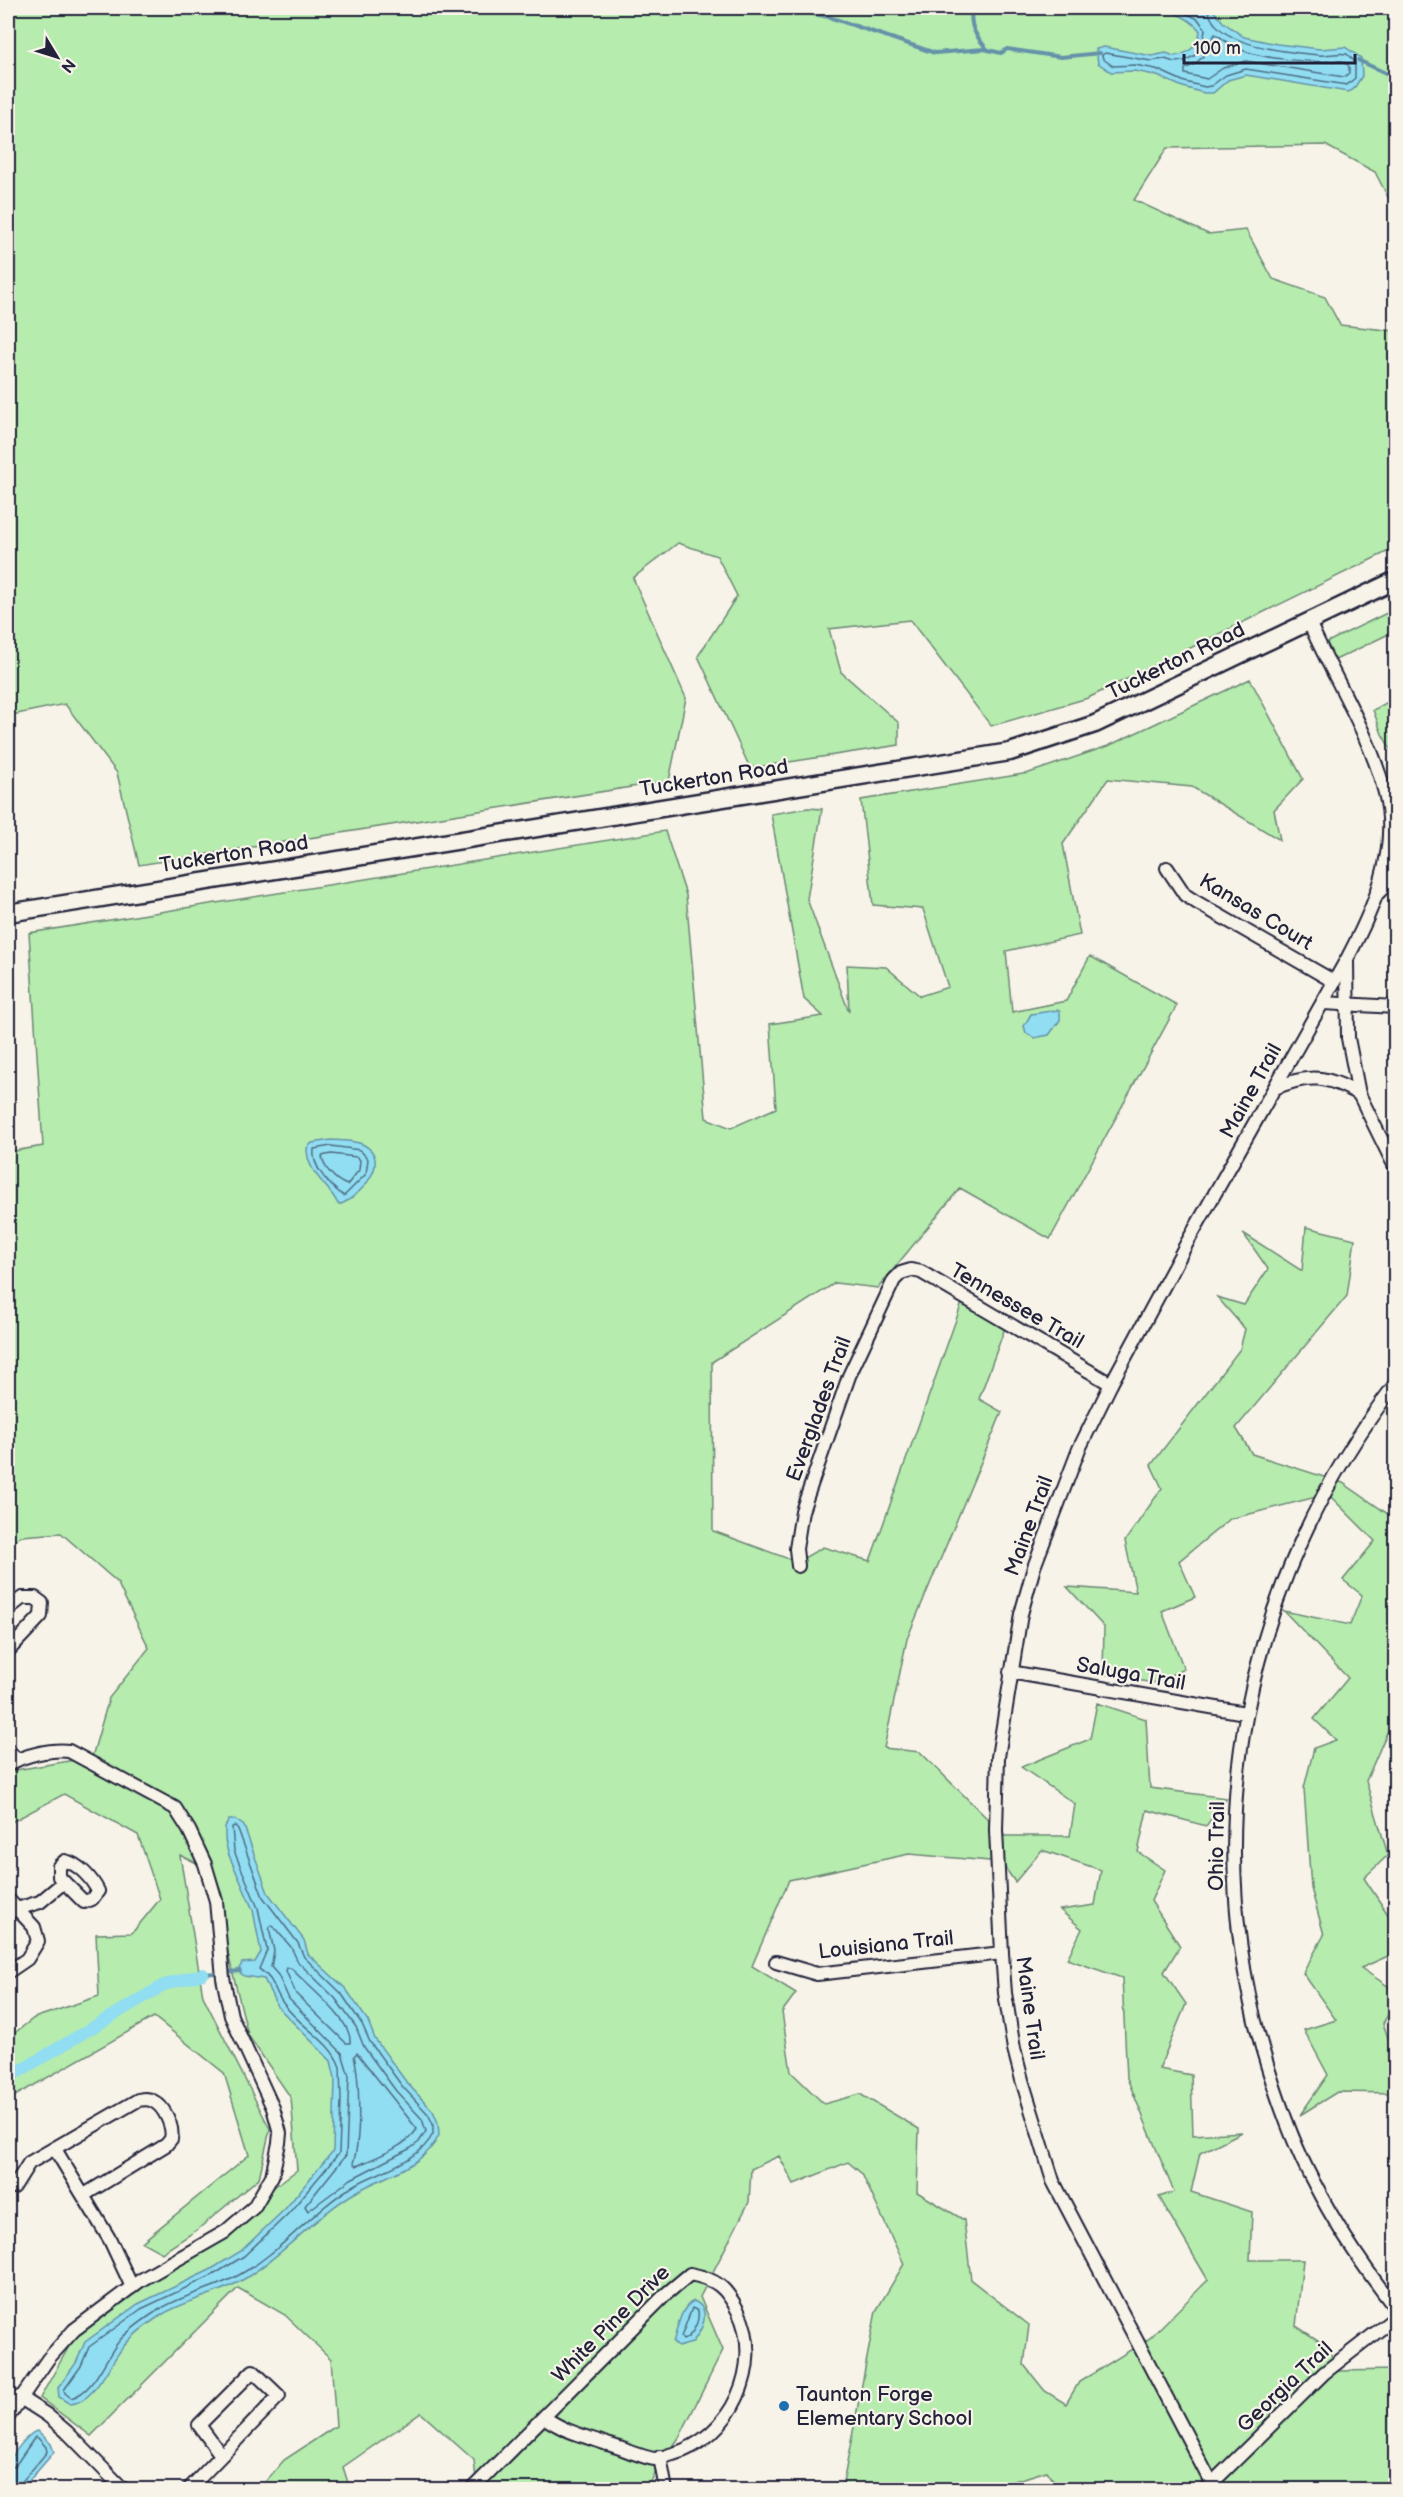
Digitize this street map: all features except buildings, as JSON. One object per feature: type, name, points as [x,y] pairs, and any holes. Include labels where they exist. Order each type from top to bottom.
[{"type":"main road","name":"Tuckerton Road","points":[[8,913],[1010,752],[1095,724],[1395,580]]},
{"type":"street","name":"Maine Trail","points":[[1210,2487],[1053,2181],[1017,2062],[1005,1993],[1002,1953],[996,1830],[998,1757],[1021,1614],[1034,1567],[1079,1449],[1111,1384],[1367,922],[1377,894],[1386,857],[1390,797],[1362,728],[1326,661],[1309,622]]},
{"type":"street","name":"Kansas Court","points":[[1167,868],[1172,878],[1191,899],[1334,981]]},
{"type":"street","points":[[1377,894],[1395,875]]},
{"type":"street","points":[[1347,959],[1348,1038],[1359,1094],[1395,1169]]},
{"type":"street","points":[[1323,1003],[1395,1007]]},
{"type":"street","points":[[1275,1088],[1288,1082],[1320,1077],[1336,1081],[1359,1094]]},
{"type":"street","name":"Tennessee Trail","points":[[901,1273],[911,1270],[921,1272],[1111,1384]]},
{"type":"street","name":"Everglades Trail","points":[[798,1566],[797,1540],[802,1511],[849,1376],[887,1292],[901,1273]]},
{"type":"street","name":"Ohio Trail","points":[[1395,1383],[1343,1459],[1314,1510],[1297,1545],[1267,1627],[1245,1713],[1235,1823],[1236,1901],[1241,1952],[1257,2033],[1285,2116],[1312,2181],[1359,2261],[1395,2309]]},
{"type":"street","points":[[8,1609],[22,1599],[35,1598],[42,1604],[41,1616],[8,1651]]},
{"type":"street","name":"Saluga Trail","points":[[1010,1672],[1245,1713]]},
{"type":"street","points":[[8,2417],[19,2397],[48,2359],[75,2330],[132,2287],[214,2239],[254,2207],[272,2176],[278,2154],[280,2133],[273,2108],[231,2016],[225,1991],[213,1888],[200,1852],[175,1808],[69,1751],[10,1758]]},
{"type":"street","points":[[12,1911],[40,1902],[64,1882]]},
{"type":"street","points":[[8,1899],[12,1911],[33,1927],[38,1941],[27,1959],[8,1972]]},
{"type":"street","name":"Louisiana Trail","points":[[776,1962],[817,1974],[1002,1953]]},
{"type":"street","points":[[14,2187],[29,2163],[138,2100],[147,2099],[160,2106],[171,2127],[171,2139],[166,2145],[84,2195]]},
{"type":"street","points":[[55,2149],[114,2247],[132,2287]]},
{"type":"street","name":"White Pine Drive","points":[[471,2490],[666,2294],[690,2274],[708,2277],[729,2294],[742,2319],[748,2339],[747,2364],[736,2402],[715,2432],[684,2451],[655,2459],[560,2429],[544,2417]]},
{"type":"street","name":"Georgia Trail","points":[[1210,2487],[1324,2373],[1395,2317]]},
{"type":"street","points":[[188,2490],[279,2396],[254,2371],[199,2425],[221,2455]]},
{"type":"street","points":[[19,2397],[47,2415],[67,2432],[124,2490]]},
{"type":"street","points":[[660,2457],[666,2490]]},
{"type":"green space","points":[[8,8],[1395,8],[1395,205],[1392,205],[1375,172],[1325,145],[1167,148],[1134,200],[1208,234],[1246,230],[1273,279],[1325,297],[1340,325],[1395,331],[1395,548],[1088,698],[991,726],[910,620],[829,629],[841,672],[899,723],[899,745],[750,768],[698,656],[737,596],[717,556],[678,543],[633,578],[686,698],[669,781],[139,865],[117,773],[65,704],[12,715],[8,718]]},
{"type":"green space","points":[[1395,609],[1395,631],[1325,665],[1315,648]]},
{"type":"green space","points":[[1250,679],[1303,779],[1274,810],[1280,840],[1192,787],[1108,779],[1063,844],[1080,935],[1006,951],[1012,1012],[1066,1001],[1090,956],[1177,1005],[1050,1239],[960,1188],[878,1288],[835,1283],[712,1362],[713,1531],[797,1562],[823,1547],[870,1561],[963,1300],[1006,1325],[979,1399],[1002,1412],[907,1639],[884,1748],[920,1752],[1005,1836],[1070,1836],[1075,1804],[1021,1767],[1090,1739],[1097,1703],[1146,1719],[1150,1788],[1227,1798],[1206,1826],[1147,1810],[1138,1852],[1165,1870],[1151,1901],[1180,1946],[1164,1972],[1186,2004],[1159,2069],[1191,2075],[1193,2135],[1242,2132],[1200,2153],[1191,2192],[1252,2212],[1250,2260],[1303,2260],[1296,2326],[1327,2346],[1339,2371],[1395,2370],[1395,2489],[1059,2489],[1047,2471],[1011,2482],[1015,2489],[842,2489],[876,2311],[904,2264],[862,2174],[848,2162],[794,2184],[779,2156],[751,2169],[749,2202],[700,2297],[723,2350],[680,2436],[655,2473],[648,2489],[477,2489],[474,2460],[421,2413],[343,2467],[350,2489],[259,2489],[284,2460],[336,2426],[331,2359],[285,2315],[238,2288],[91,2436],[40,2398],[76,2334],[297,2170],[291,2098],[248,2035],[207,1868],[180,1855],[203,1996],[270,2129],[259,2178],[197,2230],[162,2253],[142,2242],[249,2155],[224,2073],[154,2017],[8,2100],[8,2038],[34,2018],[99,1996],[96,1934],[132,1933],[160,1899],[138,1835],[64,1794],[8,1824],[8,1777],[16,1770],[92,1757],[109,1698],[149,1648],[117,1582],[61,1533],[21,1536],[8,1546],[8,1152],[43,1146],[29,933],[665,831],[686,895],[706,1118],[731,1128],[776,1108],[770,1024],[823,1016],[804,999],[771,814],[808,808],[822,809],[807,899],[849,1012],[847,965],[886,967],[920,996],[948,987],[923,909],[873,905],[861,800],[1029,773],[1108,746]],"holes":[[[1042,1850],[1101,1870],[1095,1905],[1060,1910],[1082,1929],[1067,1959],[1122,1978],[1127,2078],[1174,2192],[1159,2197],[1208,2280],[1150,2338],[1079,2382],[1066,2404],[1045,2391],[1024,2365],[1029,2325],[971,2280],[964,2220],[917,2192],[919,2129],[860,2094],[824,2104],[791,2072],[782,2012],[796,1993],[752,1966],[789,1880],[909,1854],[1001,1862],[1015,1882]]]},
{"type":"green space","points":[[1395,698],[1395,757],[1382,734],[1373,710]]},
{"type":"green space","points":[[1306,1227],[1355,1239],[1347,1296],[1236,1428],[1252,1454],[1343,1483],[1395,1519],[1395,1714],[1366,1781],[1388,1855],[1364,1878],[1395,1925],[1395,1953],[1361,1968],[1395,1991],[1395,2003],[1383,2023],[1395,2059],[1395,2093],[1337,2092],[1300,2115],[1328,2075],[1304,2030],[1336,2020],[1303,1973],[1324,1935],[1311,1888],[1304,1788],[1314,1748],[1336,1740],[1314,1719],[1348,1678],[1284,1611],[1350,1625],[1362,1595],[1343,1580],[1375,1541],[1328,1494],[1230,1519],[1179,1561],[1195,1597],[1162,1611],[1184,1669],[1153,1683],[1103,1674],[1104,1627],[1067,1587],[1136,1592],[1125,1541],[1162,1488],[1151,1465],[1240,1349],[1245,1329],[1217,1297],[1244,1305],[1268,1269],[1243,1233],[1302,1271]]},
{"type":"water","points":[[1164,8],[1211,8],[1223,22],[1244,37],[1320,49],[1345,47],[1361,58],[1362,76],[1353,90],[1348,92],[1246,75],[1228,80],[1213,93],[1204,93],[1155,75],[1134,71],[1111,72],[1098,63],[1096,49],[1104,47],[1152,56],[1166,53],[1174,56],[1192,48],[1200,31],[1188,20]]},
{"type":"water","points":[[1058,1010],[1060,1020],[1049,1035],[1034,1038],[1026,1033],[1024,1026],[1031,1014]]},
{"type":"water","points":[[331,1140],[360,1143],[372,1152],[375,1160],[374,1169],[364,1186],[341,1204],[338,1204],[314,1172],[308,1157],[307,1148],[312,1143]]},
{"type":"water","points":[[229,1820],[236,1820],[244,1826],[268,1893],[304,1940],[308,1954],[346,1989],[368,2021],[375,2039],[407,2083],[433,2111],[438,2123],[439,2135],[433,2146],[414,2163],[343,2200],[275,2257],[246,2278],[183,2304],[147,2325],[124,2346],[101,2381],[87,2397],[70,2404],[59,2397],[58,2388],[76,2363],[85,2342],[138,2304],[210,2270],[241,2251],[285,2209],[333,2151],[335,2078],[331,2061],[277,2006],[264,1979],[244,1976],[238,1971],[242,1963],[255,1962],[261,1952],[253,1910],[228,1853],[225,1827]]},
{"type":"water","points":[[694,2301],[703,2310],[702,2326],[692,2343],[678,2347],[673,2342],[679,2323],[686,2307]]},
{"type":"water","points":[[38,2431],[51,2444],[54,2452],[22,2489],[8,2489],[6,2477],[10,2461],[25,2439]]},
{"type":"waterway","points":[[784,8],[829,17],[935,53],[984,49],[1001,53],[1007,49],[1061,57],[1100,53]]},
{"type":"waterway","points":[[972,8],[971,20],[974,30],[987,49]]},
{"type":"waterway","points":[[1358,60],[1396,78]]},
{"type":"waterway","points":[[203,1974],[240,1971]]},
{"type":"waterway","points":[[8,2078],[164,1985],[203,1974]]},
{"type":"place","name":"Taunton Forge Elementary School","points":[[784,2406]]}]
